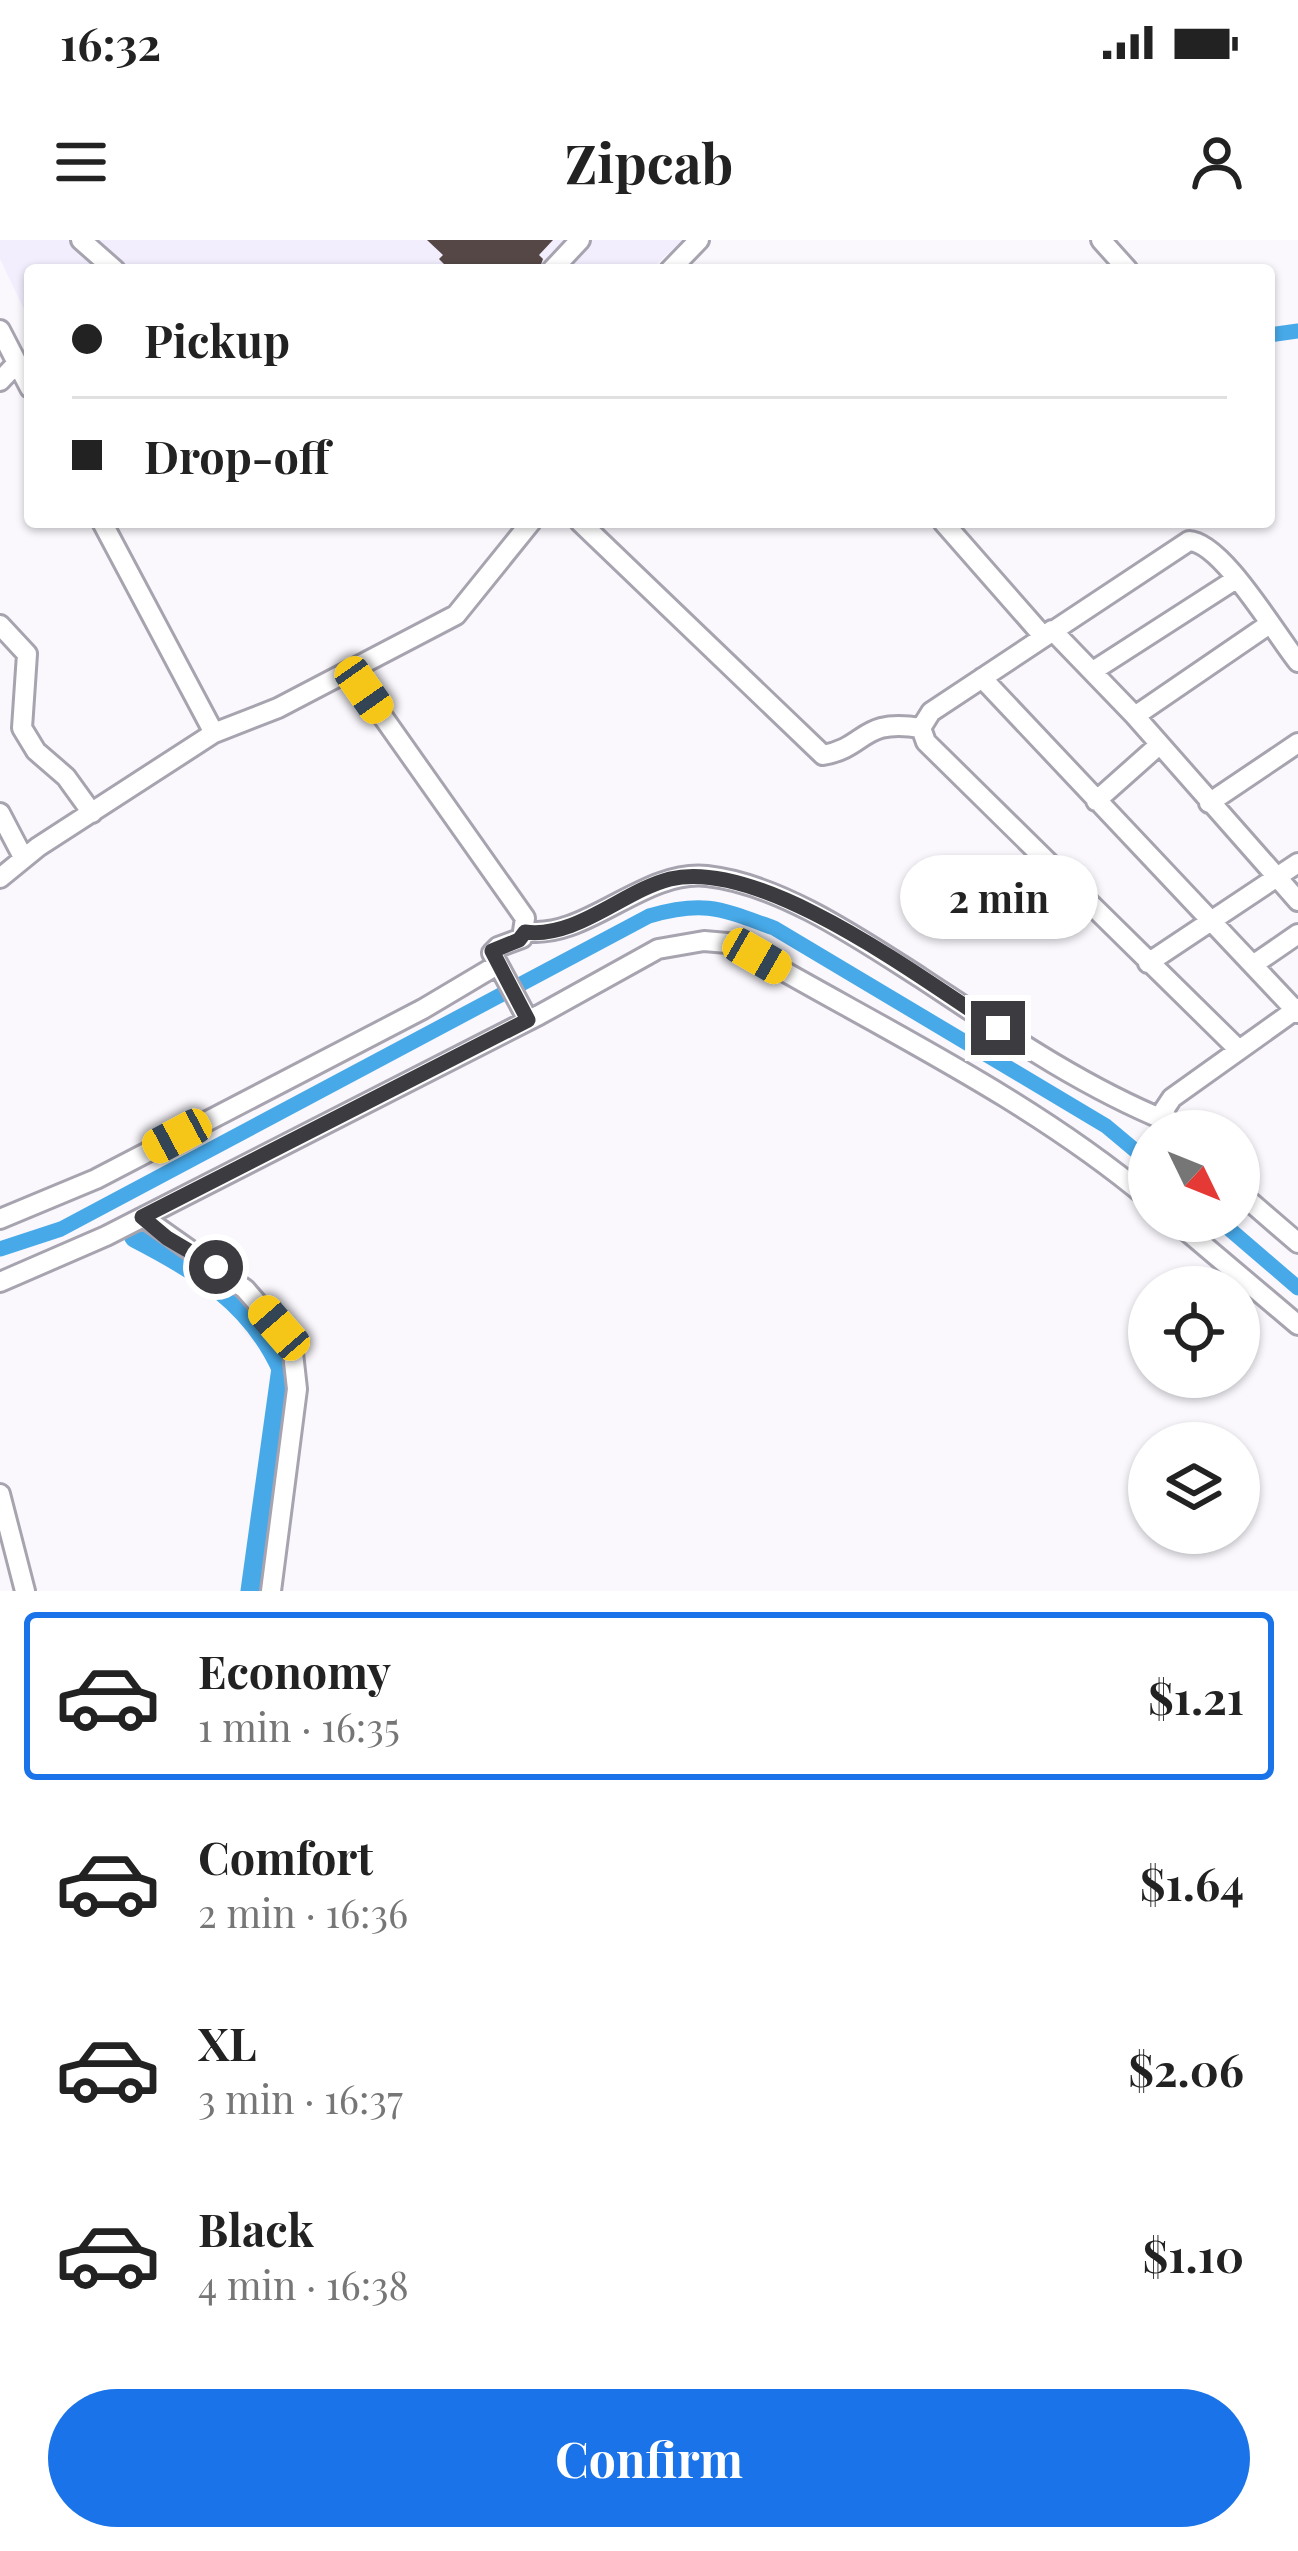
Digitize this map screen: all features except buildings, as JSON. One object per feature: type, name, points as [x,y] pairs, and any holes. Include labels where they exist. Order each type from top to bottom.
[{"type":"street","points":[[81,240],[108,264]]},
{"type":"street","points":[[558,264],[580,240]]},
{"type":"street","points":[[676,264],[699,240]]},
{"type":"street","points":[[1101,240],[1123,264]]},
{"type":"street","points":[[0,330],[24,373]]},
{"type":"street","points":[[105,528],[214,733]]},
{"type":"street","points":[[0,878],[23,857],[214,733],[278,708],[455,615],[526,528]]},
{"type":"street","points":[[586,528],[818,752],[834,753],[885,724],[921,728]]},
{"type":"street","points":[[949,528],[1048,633],[1094,671],[1298,901]]},
{"type":"street","points":[[921,728],[931,712],[1189,541],[1209,547],[1298,662]]},
{"type":"street","points":[[1094,671],[1236,579]]},
{"type":"street","points":[[0,625],[27,654],[22,728],[36,751],[66,777],[92,813]]},
{"type":"street","points":[[1135,716],[1268,625]]},
{"type":"street","points":[[347,673],[364,690],[521,910],[525,932],[519,940],[492,951],[524,1014]]},
{"type":"street","points":[[982,678],[1208,921],[1298,1010],[1172,1098],[1164,1110]]},
{"type":"street","points":[[921,728],[926,742],[1239,1050]]},
{"type":"street","points":[[1209,803],[1298,743]]},
{"type":"street","points":[[1096,801],[1160,745]]},
{"type":"street","points":[[0,813],[23,857]]},
{"type":"street","points":[[1148,963],[1298,863]]},
{"type":"street","points":[[525,932],[540,934],[561,928],[669,879],[705,875],[765,891],[853,934],[1035,1052],[1141,1110]]},
{"type":"street","points":[[1253,965],[1298,934]]},
{"type":"street","points":[[0,1282],[142,1217],[524,1014],[658,950],[704,940],[728,943],[757,956],[1060,1133],[1128,1183]]},
{"type":"street","points":[[0,1219],[96,1179],[499,968]]},
{"type":"street","points":[[1260,1210],[1298,1243]]},
{"type":"street","points":[[142,1217],[245,1289],[279,1328],[293,1353],[297,1389],[271,1591]]},
{"type":"street","points":[[1200,1242],[1298,1325]]},
{"type":"street","points":[[0,1494],[25,1591]]},
{"type":"shaded area","points":[[0,240],[683,240],[657,264],[24,264],[24,309],[0,259]]},
{"type":"waterway","points":[[1275,334],[1298,331]]},
{"type":"waterway","points":[[0,1249],[61,1229],[649,916],[685,908],[726,912],[774,928],[1106,1126],[1128,1144]]},
{"type":"waterway","points":[[137,1235],[223,1288],[258,1323],[285,1368],[254,1591]]},
{"type":"waterway","points":[[1244,1242],[1298,1288]]},
{"type":"route","points":[[216,1267],[142,1217],[528,1020],[492,951],[519,940],[525,932],[540,934],[561,928],[669,879],[705,875],[765,891],[853,934],[998,1028]]}]
